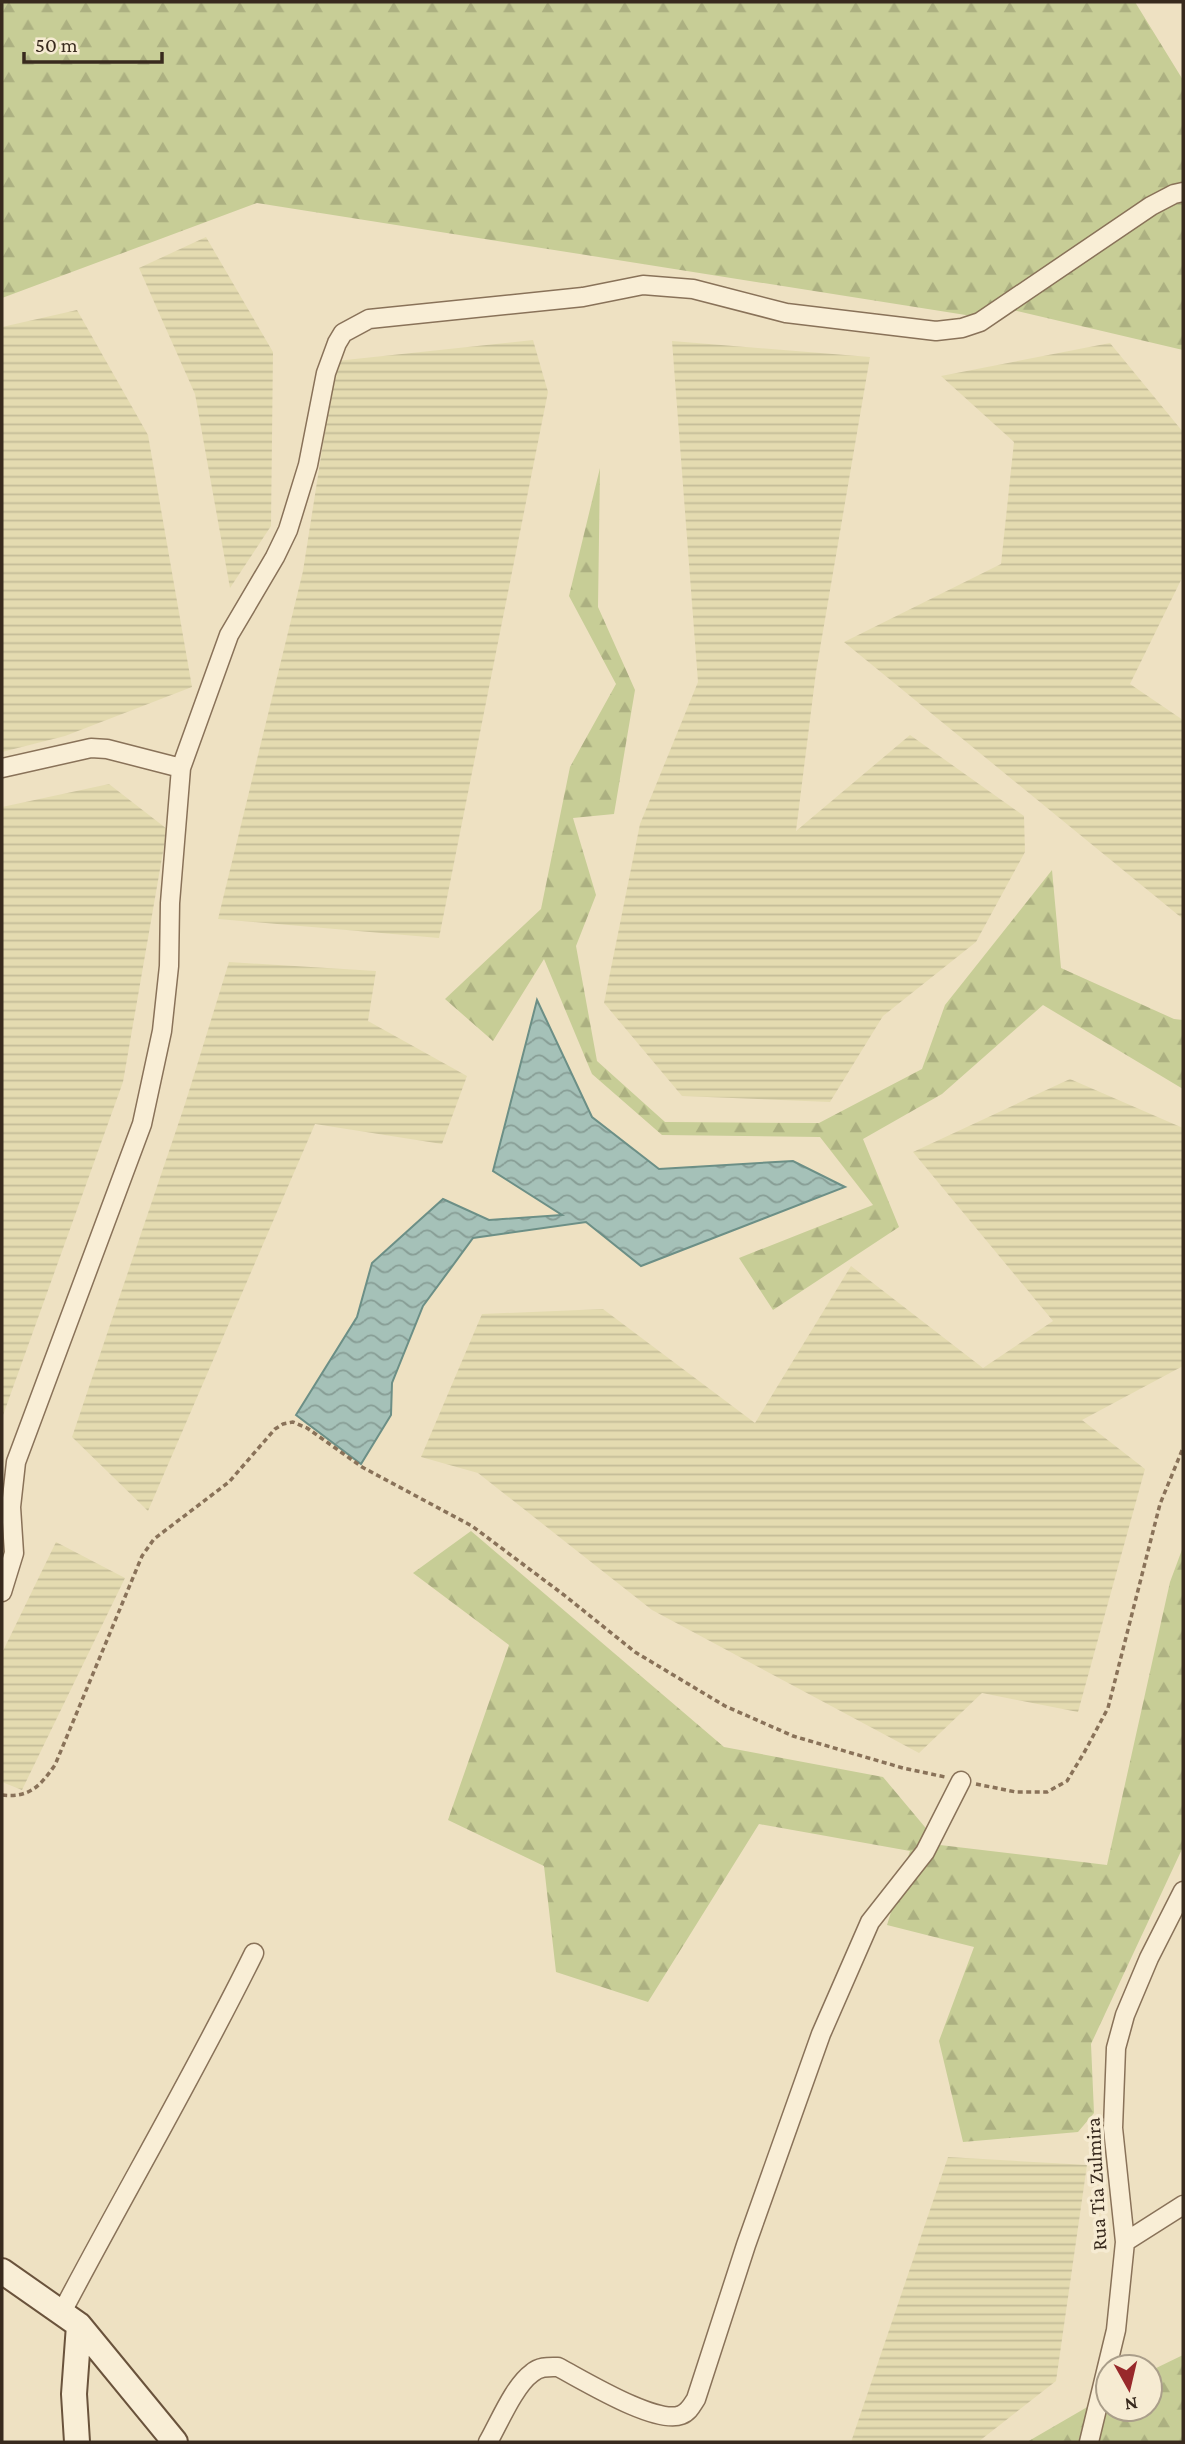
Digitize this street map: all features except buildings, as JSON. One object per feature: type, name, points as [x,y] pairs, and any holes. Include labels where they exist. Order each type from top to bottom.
[{"type":"street","points":[[2,1592],[14,1553],[10,1507],[16,1462],[142,1124],[153,1083],[169,966],[170,903],[181,768],[229,635],[288,530],[308,466],[326,373],[343,333],[369,320],[583,297],[643,285],[693,289],[786,313],[936,331],[962,328],[980,322],[1151,206],[1183,192]]},
{"type":"street","points":[[2,768],[91,748],[107,749],[181,768]]},
{"type":"street","points":[[488,2442],[523,2381],[533,2371],[544,2367],[558,2367],[652,2415],[680,2416],[688,2411],[696,2399],[746,2245],[821,2034],[870,1922],[925,1852],[961,1781]]},
{"type":"street","name":"Rua Tia Zulmira","points":[[1089,2442],[1116,2330],[1125,2242],[1113,2127],[1116,2048],[1125,2015],[1149,1958],[1183,1891]]},
{"type":"street","points":[[77,2442],[70,2318],[135,2173],[208,2046],[254,1953]]},
{"type":"street","points":[[1125,2242],[1183,2205]]},
{"type":"street","points":[[2,2271],[70,2318],[175,2442]]},
{"type":"path","points":[[2,1795],[26,1793],[40,1786],[55,1765],[142,1556],[154,1539],[229,1482],[275,1429],[293,1422],[307,1428],[362,1467],[472,1526],[635,1652],[725,1706],[793,1736],[903,1768],[1033,1794],[1047,1792],[1067,1781],[1108,1708],[1160,1504],[1183,1448]]},
{"type":"shaded area","points":[[206,237],[273,352],[271,526],[230,588],[195,394],[139,268]]},
{"type":"shaded area","points":[[77,310],[148,435],[192,687],[65,736],[2,752],[2,327]]},
{"type":"shaded area","points":[[533,340],[548,392],[439,938],[218,919],[303,571],[336,361]]},
{"type":"shaded area","points":[[672,341],[870,357],[816,672],[796,831],[910,735],[1024,816],[1025,852],[976,942],[883,1016],[830,1102],[682,1096],[604,1003],[640,824],[698,682]]},
{"type":"shaded area","points":[[1110,343],[1183,432],[1183,576],[1130,684],[1183,720],[1183,919],[844,642],[1001,564],[1014,442],[941,376]]},
{"type":"shaded area","points":[[109,784],[167,829],[123,1082],[2,1418],[2,807]]},
{"type":"shaded area","points":[[229,962],[376,971],[368,1021],[467,1076],[442,1144],[315,1124],[148,1511],[72,1437],[185,1104]]},
{"type":"shaded area","points":[[1070,1079],[1183,1128],[1183,1366],[1082,1420],[1145,1469],[1078,1712],[982,1693],[919,1753],[652,1610],[478,1473],[421,1457],[482,1314],[603,1309],[755,1423],[851,1266],[983,1368],[1053,1321],[913,1152]]},
{"type":"shaded area","points":[[56,1542],[125,1578],[22,1790],[2,1782],[2,1653]]},
{"type":"shaded area","points":[[948,2157],[1087,2165],[1056,2381],[978,2442],[851,2442]]},
{"type":"green space","points":[[2,2],[1135,2],[1183,80],[1183,350],[1013,310],[991,319],[257,203],[2,298]]},
{"type":"green space","points":[[600,468],[598,607],[635,690],[614,814],[573,818],[596,895],[576,946],[597,1061],[665,1122],[819,1123],[922,1069],[945,1005],[1052,870],[1061,968],[1174,1019],[1183,1020],[1183,1089],[1043,1005],[942,1094],[863,1139],[899,1227],[773,1310],[739,1258],[873,1205],[820,1137],[662,1135],[592,1074],[544,959],[493,1041],[445,999],[541,909],[570,767],[616,684],[569,596]]},
{"type":"green space","points":[[471,1531],[724,1747],[883,1777],[940,1845],[1107,1865],[1170,1582],[1183,1547],[1183,1847],[1091,2044],[1094,2113],[1078,2132],[963,2142],[939,2041],[974,1947],[887,1925],[910,1851],[759,1824],[648,2002],[556,1972],[544,1866],[448,1820],[509,1645],[413,1573]]},
{"type":"green space","points":[[1183,2355],[1183,2442],[1027,2442],[1094,2403],[1094,2423],[1164,2423],[1164,2364]]},
{"type":"water","points":[[537,1000],[592,1117],[659,1169],[793,1161],[845,1187],[641,1266],[586,1222],[473,1238],[423,1306],[392,1383],[391,1415],[361,1464],[296,1415],[357,1317],[372,1263],[443,1199],[489,1220],[562,1215],[493,1171]]}]
